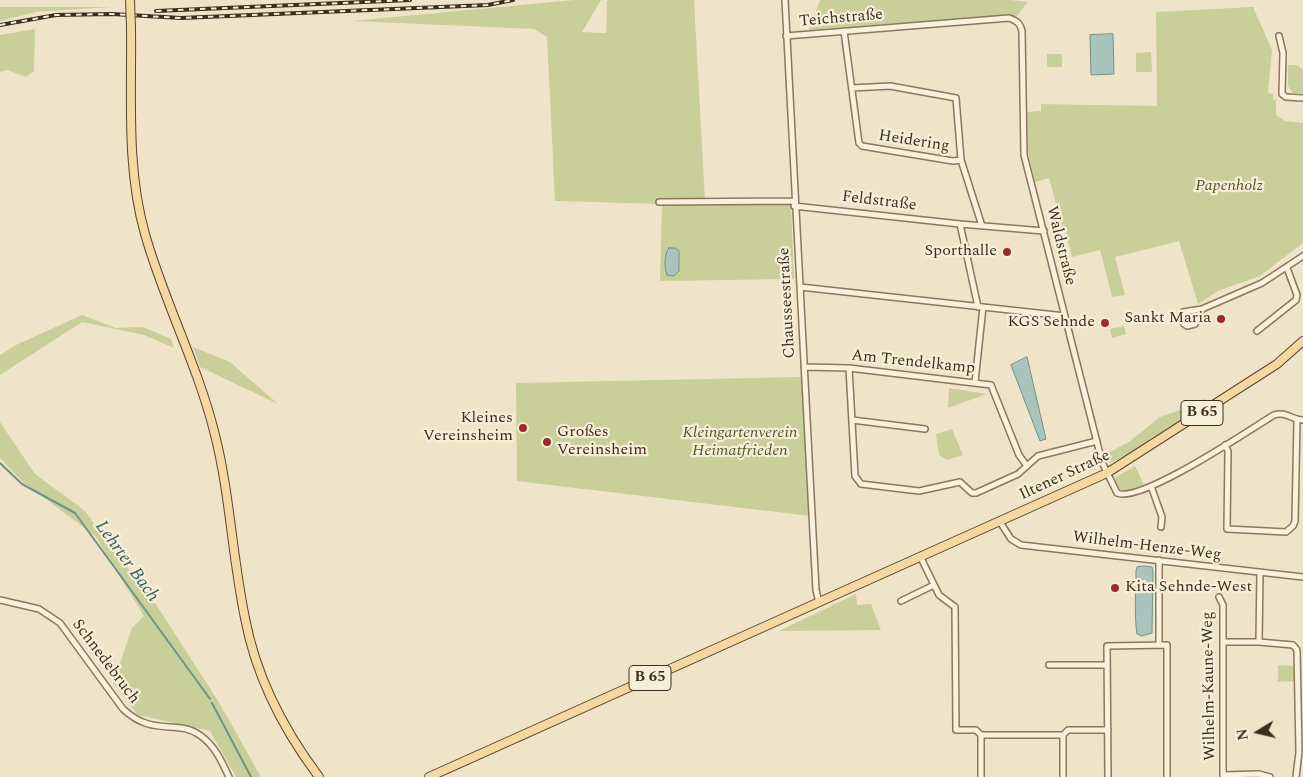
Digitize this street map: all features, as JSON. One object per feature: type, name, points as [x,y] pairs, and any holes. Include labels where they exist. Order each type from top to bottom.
[{"type":"main road","points":[[130,0],[134,169],[145,234],[214,429],[222,466],[245,618],[252,647],[274,706],[294,742],[319,777]]},
{"type":"main road","name":"Iltener Straße","points":[[819,603],[1107,473],[1277,364],[1303,341]]},
{"type":"main road","name":"B 65","points":[[429,777],[819,603]]},
{"type":"street","name":"Chausseestraße","points":[[785,0],[794,203],[816,590],[819,603]]},
{"type":"street","name":"Teichstraße","points":[[786,36],[1009,18],[1018,21]]},
{"type":"street","name":"Waldstraße","points":[[1018,21],[1022,31],[1024,155],[1097,441],[1107,473],[1117,492],[1121,495],[1134,493],[1151,486]]},
{"type":"street","name":"Heidering","points":[[844,31],[858,140],[862,146],[953,161],[961,160]]},
{"type":"street","points":[[1279,36],[1283,53],[1282,94],[1286,98],[1303,98]]},
{"type":"street","name":"Heidering","points":[[852,88],[890,86],[956,98],[961,160],[982,226]]},
{"type":"street","name":"Feldstraße","points":[[659,202],[794,203],[960,224],[1044,231]]},
{"type":"street","points":[[960,224],[968,263],[981,307],[975,382]]},
{"type":"street","points":[[1202,309],[1262,283],[1303,256]]},
{"type":"street","points":[[1257,332],[1296,300],[1297,295],[1287,268]]},
{"type":"street","points":[[800,286],[1065,316]]},
{"type":"street","name":"Am Trendelkamp","points":[[804,367],[849,368],[991,385],[1020,455],[1027,466]]},
{"type":"street","points":[[849,368],[855,476],[861,484],[920,491],[960,482],[972,493],[976,493],[1018,474],[1038,456],[1097,441]]},
{"type":"street","points":[[1161,527],[1162,517],[1151,486],[1274,415],[1282,413],[1300,420],[1293,526],[1283,532],[1227,529],[1228,451],[1225,445]]},
{"type":"street","points":[[852,420],[925,429]]},
{"type":"street","name":"Wilhelm-Henze-Weg","points":[[1000,522],[1011,539],[1021,544],[1303,577]]},
{"type":"street","points":[[921,558],[938,595],[955,607],[956,730],[976,730],[981,735],[1063,735],[1068,730],[1108,730]]},
{"type":"street","points":[[1159,560],[1159,645]]},
{"type":"street","points":[[1259,642],[1260,572]]},
{"type":"street","points":[[901,601],[934,585]]},
{"type":"street","name":"Wilhelm-Kaune-Weg","points":[[1219,597],[1223,605],[1224,776],[1259,774],[1270,777]]},
{"type":"street","name":"Schnedebruch","points":[[0,600],[39,609],[60,623],[123,709],[134,719],[158,728],[184,728],[200,735],[216,751],[229,777]]},
{"type":"street","points":[[1223,642],[1259,642],[1293,646],[1297,650],[1297,745],[1299,752],[1296,777]]},
{"type":"street","points":[[1108,777],[1107,646],[1167,645],[1167,777]]},
{"type":"street","points":[[1048,665],[1107,665]]},
{"type":"street","points":[[981,735],[981,777]]},
{"type":"street","points":[[1063,735],[1063,777]]},
{"type":"green space","points":[[574,0],[601,0],[582,32],[606,33],[607,1],[609,0],[694,0],[705,202],[791,204],[794,279],[660,281],[662,204],[555,201],[547,37],[534,29],[352,21]]},
{"type":"green space","points":[[820,0],[1011,0],[1028,2],[1016,17],[1008,15],[809,30]]},
{"type":"green space","points":[[0,7],[111,7],[36,12],[0,21]]},
{"type":"green space","name":"Papenholz","points":[[1253,7],[1272,50],[1268,93],[1273,94],[1273,100],[1276,100],[1276,115],[1285,121],[1303,123],[1303,243],[1260,276],[1218,291],[1198,304],[1179,241],[1115,257],[1125,295],[1112,297],[1100,250],[1072,257],[1065,231],[1063,232],[1049,178],[1035,182],[1028,152],[1027,112],[1041,111],[1041,104],[1157,106],[1156,12]]},
{"type":"green space","points":[[35,29],[34,71],[26,77],[7,70],[0,72],[0,35]]},
{"type":"green space","points":[[1151,52],[1152,72],[1136,72],[1136,53]]},
{"type":"green space","points":[[1047,54],[1062,54],[1062,67],[1047,67]]},
{"type":"green space","points":[[1288,65],[1297,65],[1303,70],[1303,93],[1293,93],[1288,86]]},
{"type":"green space","points":[[1191,311],[1198,312],[1194,323],[1186,324],[1184,316]]},
{"type":"green space","points":[[82,315],[116,328],[143,327],[171,339],[174,348],[144,335],[82,322],[0,375],[0,355],[16,345]]},
{"type":"green space","points":[[1124,326],[1126,334],[1112,338],[1110,329]]},
{"type":"green space","points":[[193,347],[230,362],[278,404],[200,367]]},
{"type":"green space","name":"Kleingartenverein Heimatfrieden","points":[[801,377],[810,516],[517,481],[516,383]]},
{"type":"green space","points":[[949,388],[987,394],[948,408]]},
{"type":"green space","points":[[1204,399],[1210,401],[1131,453],[1110,463],[1106,462],[1104,455],[1129,442],[1160,417],[1195,405]]},
{"type":"green space","points":[[0,422],[35,474],[84,510],[157,606],[220,704],[261,777],[236,777],[210,731],[138,715],[113,683],[132,628],[144,616],[95,536],[22,481],[0,458]]},
{"type":"green space","points":[[952,429],[963,455],[947,460],[939,455],[936,434]]},
{"type":"green space","points":[[1135,466],[1144,485],[1122,492],[1114,481],[1116,477]]},
{"type":"green space","points":[[856,594],[857,605],[871,604],[881,630],[779,631]]},
{"type":"green space","points":[[1278,665],[1294,666],[1295,681],[1278,682]]},
{"type":"water","points":[[1113,34],[1114,74],[1091,75],[1090,35]]},
{"type":"water","points":[[669,248],[675,248],[679,251],[679,271],[674,276],[667,275],[665,269],[665,257]]},
{"type":"water","points":[[1027,357],[1046,439],[1040,441],[1011,365]]},
{"type":"water","points":[[1137,567],[1152,567],[1153,571],[1152,633],[1142,636],[1137,634],[1136,626],[1136,570]]},
{"type":"waterway","name":"Lehrter Bach","points":[[0,463],[22,484],[75,513],[210,699]]},
{"type":"waterway","name":"Lehrter Bach","points":[[212,703],[251,777]]},
{"type":"railway","points":[[156,11],[410,0]]},
{"type":"railway","points":[[0,25],[56,15],[112,14],[181,18],[488,5],[513,0]]},
{"type":"place","name":"Sporthalle","points":[[1007,252]]},
{"type":"place","name":"Sankt Maria","points":[[1221,319]]},
{"type":"place","name":"KGS Sehnde","points":[[1105,323]]},
{"type":"place","name":"Kleines Vereinsheim","points":[[523,428]]},
{"type":"place","name":"Großes Vereinsheim","points":[[547,442]]},
{"type":"place","name":"Kita Sehnde-West","points":[[1115,588]]}]
